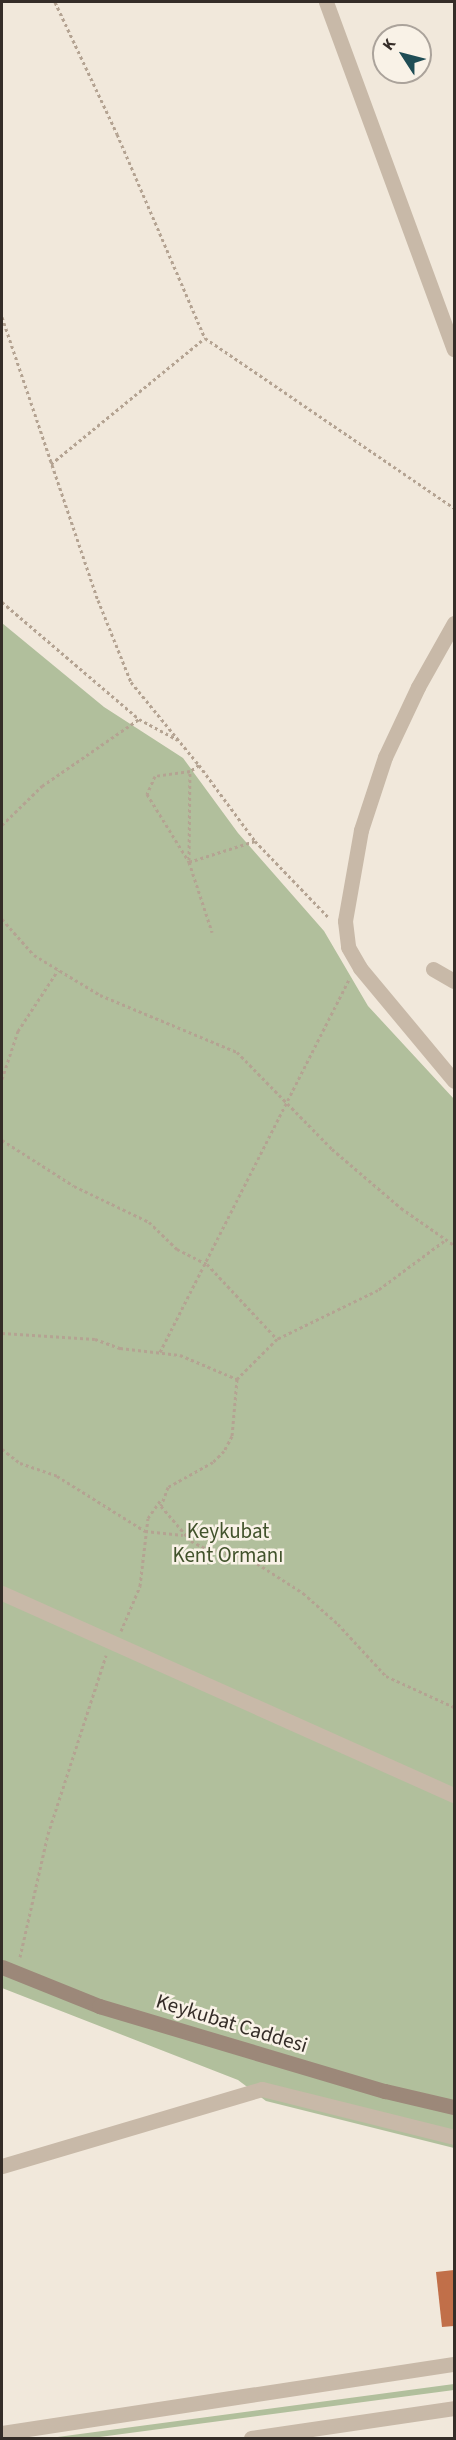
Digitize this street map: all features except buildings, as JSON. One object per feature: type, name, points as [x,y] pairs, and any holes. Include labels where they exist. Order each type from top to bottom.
[{"type":"street","points":[[326,2],[454,349]]},
{"type":"street","points":[[454,623],[400,721],[372,793],[352,869],[346,934],[358,966],[454,1081]]},
{"type":"street","points":[[434,969],[454,981]]},
{"type":"street","points":[[2,1593],[454,1795]]},
{"type":"street","name":"Keykubat Caddesi","points":[[2,1967],[99,2006],[385,2091],[454,2107]]},
{"type":"street","points":[[2,2166],[262,2089],[454,2137]]},
{"type":"street","points":[[2,2433],[454,2364]]},
{"type":"street","points":[[251,2439],[454,2408]]},
{"type":"path","points":[[54,2],[117,134],[205,338],[454,508]]},
{"type":"path","points":[[2,317],[51,464],[131,682],[199,765],[255,841],[346,934]]},
{"type":"path","points":[[51,464],[205,338]]},
{"type":"path","points":[[2,604],[139,719],[179,741]]},
{"type":"path","points":[[2,825],[42,786],[139,719]]},
{"type":"path","points":[[199,765],[190,771],[162,772],[151,780],[147,794],[189,862],[212,932]]},
{"type":"path","points":[[189,862],[190,771]]},
{"type":"path","points":[[189,862],[255,841]]},
{"type":"path","points":[[2,919],[34,955],[58,970],[115,1002],[224,1044],[248,1060],[286,1103],[360,1174],[444,1241],[454,1245]]},
{"type":"path","points":[[160,1352],[207,1264],[336,998],[358,966]]},
{"type":"path","points":[[2,1079],[18,1030],[58,970]]},
{"type":"path","points":[[2,1140],[74,1186],[142,1218],[177,1250],[207,1264],[277,1339]]},
{"type":"path","points":[[16,1973],[48,1834],[113,1643],[140,1586],[145,1531],[168,1486],[213,1462],[224,1451],[232,1436],[237,1378],[277,1339],[378,1290],[444,1241]]},
{"type":"path","points":[[2,1334],[95,1339],[120,1348],[160,1352],[199,1360],[237,1378]]},
{"type":"path","points":[[2,1449],[20,1463],[57,1476],[145,1531],[184,1536],[207,1549],[247,1557],[282,1578],[338,1623],[386,1676],[454,1707]]},
{"type":"path","points":[[161,1500],[161,1506],[184,1536]]},
{"type":"green space","name":"Keykubat Kent Ormanı","points":[[2,623],[104,707],[183,758],[238,833],[324,931],[368,1006],[454,1099],[454,2148],[266,2101],[238,2080],[2,1988]]},
{"type":"green space","points":[[454,2384],[454,2390],[92,2438],[50,2438]]}]
